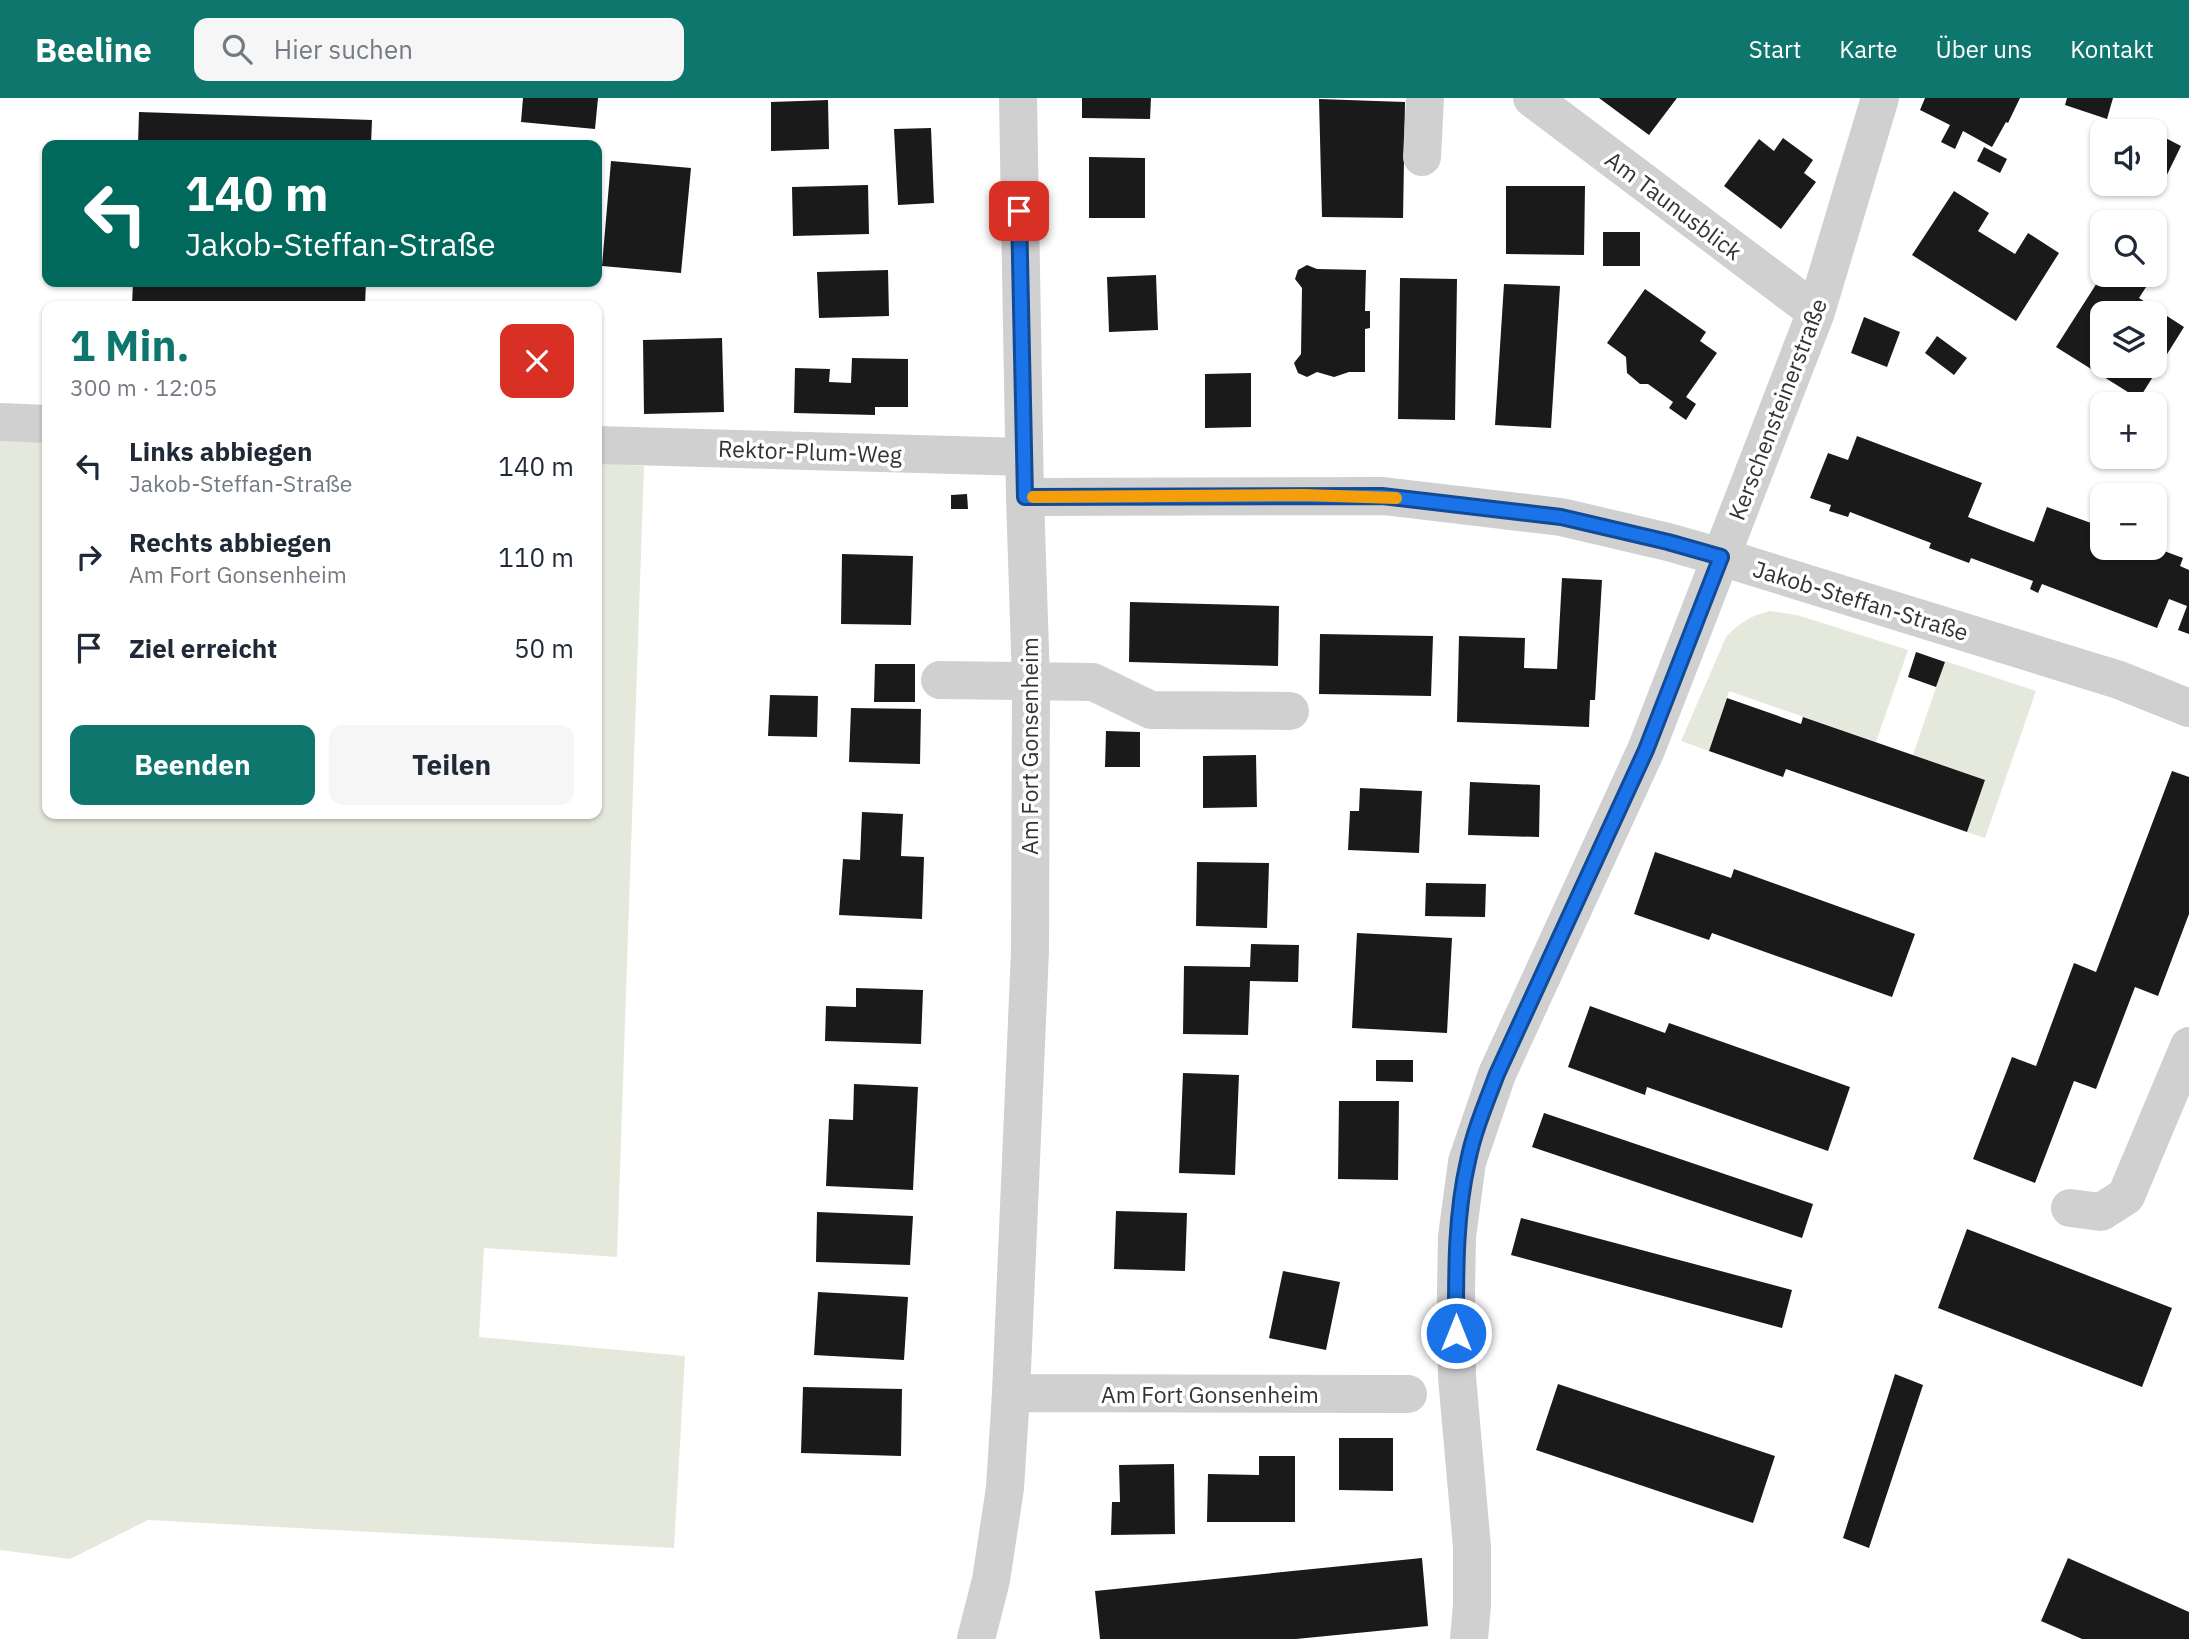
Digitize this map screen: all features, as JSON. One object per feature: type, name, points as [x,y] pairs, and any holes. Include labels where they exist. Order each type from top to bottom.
[{"type":"street","name":"Am Fort Gonsenheim","points":[[976,1639],[991,1580],[1005,1488],[1030,951],[1031,682],[1018,98]]},
{"type":"street","points":[[1422,157],[1425,98]]},
{"type":"street","name":"Am Taunusblick","points":[[1532,98],[1816,312]]},
{"type":"street","name":"Kerschensteinerstraße","points":[[1469,1639],[1472,1547],[1457,1377],[1456,1290],[1457,1237],[1467,1162],[1497,1074],[1646,750],[1721,557],[1816,312],[1880,98]]},
{"type":"street","points":[[0,422],[42,424]]},
{"type":"street","name":"Rektor-Plum-Weg","points":[[602,445],[1024,457]]},
{"type":"street","name":"Jakob-Steffan-Straße","points":[[1025,497],[1382,496],[1561,517],[1721,557],[2119,680],[2189,708]]},
{"type":"street","points":[[940,680],[1093,682],[1151,710],[1290,711]]},
{"type":"street","points":[[2070,1208],[2101,1212],[2126,1196],[2189,1046]]},
{"type":"street","name":"Am Fort Gonsenheim","points":[[1011,1393],[1408,1394]]},
{"type":"shaded area","points":[[0,437],[42,438],[42,819],[602,819],[602,463],[644,466],[617,1257],[484,1248],[479,1337],[685,1356],[674,1548],[148,1520],[70,1559],[0,1550]]},
{"type":"shaded area","points":[[1770,611],[1797,615],[1908,650],[1876,742],[1729,691],[1709,751],[1681,741],[1726,637],[1746,620]]},
{"type":"shaded area","points":[[1945,661],[2036,691],[1985,838],[1967,832],[1985,780],[1913,755]]},
{"type":"building","points":[[523,98],[598,98],[595,129],[521,122]]},
{"type":"building","points":[[1082,98],[1151,98],[1150,119],[1082,118]]},
{"type":"building","points":[[1599,98],[1677,98],[1649,135]]},
{"type":"building","points":[[1925,98],[2020,98],[1992,147],[1963,131],[1955,149],[1941,142],[1950,125],[1920,110]]},
{"type":"building","points":[[2067,98],[2113,98],[2107,119],[2065,105]]},
{"type":"building","points":[[1319,99],[1405,102],[1403,218],[1322,217]]},
{"type":"building","points":[[828,100],[829,149],[771,151],[771,102]]},
{"type":"building","points":[[139,112],[372,120],[371,140],[138,140]]},
{"type":"building","points":[[931,128],[934,203],[898,205],[894,129]]},
{"type":"building","points":[[1783,138],[1813,160],[1804,173],[1816,182],[1781,229],[1724,186],[1759,139],[1774,151]]},
{"type":"building","points":[[2167,139],[2181,146],[2167,175]]},
{"type":"building","points":[[1984,147],[2007,159],[2000,173],[1977,161]]},
{"type":"building","points":[[1089,157],[1145,158],[1145,218],[1089,218]]},
{"type":"building","points":[[611,161],[691,168],[681,273],[602,266]]},
{"type":"building","points":[[868,185],[869,234],[793,236],[792,187]]},
{"type":"building","points":[[1506,186],[1585,186],[1584,255],[1506,254]]},
{"type":"building","points":[[1954,191],[1989,213],[1978,231],[2015,254],[2028,233],[2059,253],[2016,321],[1912,255]]},
{"type":"building","points":[[1603,232],[1640,232],[1640,266],[1603,266]]},
{"type":"building","points":[[1307,265],[1317,269],[1366,270],[1365,311],[1370,311],[1370,328],[1365,329],[1365,372],[1349,372],[1334,377],[1317,372],[1307,377],[1298,373],[1294,363],[1301,354],[1302,288],[1295,279],[1298,270]]},
{"type":"building","points":[[888,270],[889,316],[819,318],[817,272]]},
{"type":"building","points":[[1156,275],[1158,330],[1109,332],[1107,277]]},
{"type":"building","points":[[1400,278],[1457,279],[1455,420],[1398,419]]},
{"type":"building","points":[[1504,284],[1560,286],[1551,428],[1495,425]]},
{"type":"building","points":[[133,287],[366,287],[365,301],[132,301]]},
{"type":"building","points":[[2094,287],[2146,287],[2139,298],[2144,301],[2090,301],[2090,368],[2056,347]]},
{"type":"building","points":[[1645,289],[1706,332],[1700,341],[1717,353],[1686,397],[1696,404],[1686,420],[1669,408],[1673,402],[1648,384],[1640,384],[1627,373],[1626,357],[1607,343]]},
{"type":"building","points":[[2167,316],[2184,327],[2167,354]]},
{"type":"building","points":[[1864,317],[1900,332],[1887,367],[1851,353]]},
{"type":"building","points":[[1937,336],[1967,358],[1954,375],[1925,353]]},
{"type":"building","points":[[722,338],[724,412],[644,414],[643,340]]},
{"type":"building","points":[[852,358],[908,359],[908,407],[875,407],[875,415],[794,413],[795,368],[830,369],[829,382],[851,383]]},
{"type":"building","points":[[1251,373],[1251,427],[1205,428],[1205,374]]},
{"type":"building","points":[[2105,378],[2152,378],[2143,392],[2128,392]]},
{"type":"building","points":[[1857,436],[1982,483],[1968,517],[2034,542],[2047,507],[2090,523],[2090,560],[2167,560],[2167,552],[2183,558],[2180,566],[2189,570],[2189,634],[2178,630],[2187,606],[2169,599],[2157,628],[2042,584],[2038,593],[2030,589],[2033,581],[1971,558],[1969,563],[1929,548],[1931,543],[1850,512],[1848,517],[1829,511],[1831,505],[1810,498],[1828,453],[1848,460]]},
{"type":"building","points":[[967,494],[968,509],[951,509],[951,495]]},
{"type":"building","points":[[842,554],[913,556],[911,625],[841,624]]},
{"type":"building","points":[[1562,578],[1602,580],[1595,700],[1590,700],[1589,727],[1457,722],[1459,636],[1525,638],[1524,668],[1557,669]]},
{"type":"building","points":[[1130,602],[1279,606],[1278,666],[1129,662]]},
{"type":"building","points":[[1320,634],[1433,636],[1431,696],[1319,694]]},
{"type":"building","points":[[1916,652],[1945,662],[1936,687],[1908,677]]},
{"type":"building","points":[[875,664],[915,664],[915,702],[874,702]]},
{"type":"building","points":[[770,695],[818,696],[817,737],[768,736]]},
{"type":"building","points":[[1727,698],[1801,724],[1803,717],[1985,780],[1967,832],[1786,769],[1783,777],[1709,751]]},
{"type":"building","points":[[851,708],[921,709],[920,764],[849,762]]},
{"type":"building","points":[[1106,731],[1140,732],[1140,767],[1105,767]]},
{"type":"building","points":[[1256,755],[1257,807],[1203,808],[1203,756]]},
{"type":"building","points":[[2172,771],[2189,777],[2189,914],[2158,996],[2135,987],[2096,1089],[2074,1081],[2035,1183],[1973,1159],[2012,1057],[2036,1066],[2074,963],[2096,972]]},
{"type":"building","points":[[1470,782],[1540,785],[1539,837],[1468,835]]},
{"type":"building","points":[[1360,788],[1422,791],[1419,853],[1348,850],[1350,811],[1359,811]]},
{"type":"building","points":[[862,812],[903,814],[901,856],[924,857],[922,919],[839,915],[843,859],[860,860]]},
{"type":"building","points":[[1655,852],[1731,878],[1734,869],[1915,934],[1892,997],[1712,933],[1709,940],[1634,914]]},
{"type":"building","points":[[1197,862],[1269,863],[1267,928],[1196,926]]},
{"type":"building","points":[[1426,883],[1486,884],[1485,917],[1425,916]]},
{"type":"building","points":[[1357,933],[1452,938],[1447,1033],[1352,1028]]},
{"type":"building","points":[[1251,944],[1299,945],[1298,982],[1250,981],[1248,1035],[1183,1034],[1184,966],[1250,967]]},
{"type":"building","points":[[856,988],[923,990],[921,1044],[825,1041],[826,1006],[856,1007]]},
{"type":"building","points":[[1590,1006],[1665,1033],[1669,1023],[1850,1087],[1828,1151],[1647,1087],[1645,1095],[1568,1067]]},
{"type":"building","points":[[1376,1060],[1413,1060],[1413,1082],[1376,1081]]},
{"type":"building","points":[[1183,1073],[1239,1075],[1235,1175],[1179,1173]]},
{"type":"building","points":[[854,1084],[918,1087],[913,1190],[826,1186],[829,1119],[853,1120]]},
{"type":"building","points":[[1339,1101],[1399,1101],[1398,1180],[1338,1179]]},
{"type":"building","points":[[1544,1113],[1813,1204],[1802,1238],[1532,1147]]},
{"type":"building","points":[[1116,1211],[1187,1213],[1185,1271],[1114,1269]]},
{"type":"building","points":[[817,1212],[913,1216],[910,1265],[816,1262]]},
{"type":"building","points":[[1521,1218],[1792,1290],[1782,1328],[1511,1255]]},
{"type":"building","points":[[1967,1229],[2172,1308],[2142,1387],[1938,1308]]},
{"type":"building","points":[[1283,1271],[1340,1282],[1326,1350],[1269,1338]]},
{"type":"building","points":[[818,1292],[908,1297],[904,1360],[814,1355]]},
{"type":"building","points":[[1895,1374],[1923,1385],[1869,1548],[1843,1538]]},
{"type":"building","points":[[1558,1384],[1775,1456],[1753,1523],[1536,1450]]},
{"type":"building","points":[[803,1387],[902,1389],[901,1456],[801,1453]]},
{"type":"building","points":[[1339,1438],[1393,1438],[1393,1491],[1339,1490]]},
{"type":"building","points":[[1259,1456],[1295,1456],[1295,1522],[1207,1522],[1208,1474],[1259,1475]]},
{"type":"building","points":[[1174,1464],[1175,1534],[1111,1535],[1112,1502],[1120,1502],[1119,1465]]},
{"type":"building","points":[[1422,1558],[1428,1626],[1296,1639],[1100,1639],[1095,1591]]},
{"type":"building","points":[[2068,1558],[2189,1612],[2189,1639],[2082,1639],[2041,1621]]},
{"type":"slow traffic","points":[[1033,497],[1304,495],[1396,498]]},
{"type":"route","points":[[1019,211],[1025,497],[1382,496],[1561,517],[1721,557],[1646,750],[1497,1074],[1480,1118],[1467,1162],[1457,1237],[1456,1333]]}]
